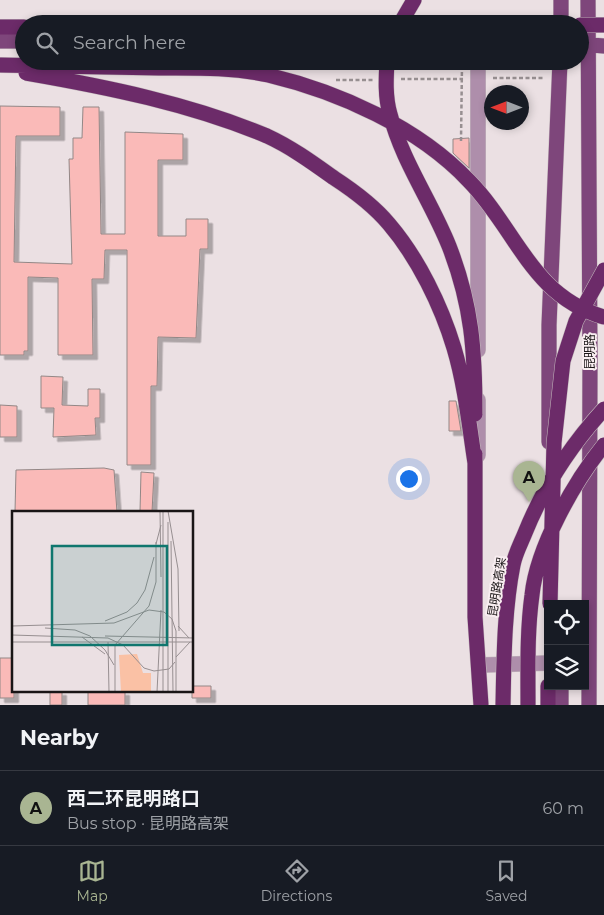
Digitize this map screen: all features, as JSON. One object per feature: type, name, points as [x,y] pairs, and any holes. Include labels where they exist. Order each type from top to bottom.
[{"type":"highway","points":[[405,15],[414,0]]},
{"type":"highway","points":[[589,25],[604,25]]},
{"type":"highway","points":[[0,27],[15,27]]},
{"type":"highway","points":[[0,67],[15,70]]},
{"type":"highway","points":[[0,67],[15,67]]},
{"type":"highway","points":[[15,70],[145,97],[267,136],[298,152],[358,196],[389,224],[406,248],[445,323],[461,377],[475,463]]},
{"type":"highway","points":[[230,70],[267,75],[314,89],[365,109],[408,133],[445,158],[480,194],[536,272],[562,298],[585,311],[604,317]]},
{"type":"highway","points":[[387,70],[386,89],[390,114],[399,141],[449,246],[461,279],[472,326],[475,372],[475,617],[481,705]]},
{"type":"highway","points":[[550,600],[554,442],[563,362],[576,321],[604,270]]},
{"type":"highway","name":"昆明路高架","points":[[503,705],[506,607],[514,563],[530,522],[552,475],[575,442],[604,409]]},
{"type":"highway","points":[[528,705],[532,594],[539,560],[579,480],[604,445]]},
{"type":"highway","points":[[548,690],[548,705]]},
{"type":"main road","points":[[561,15],[562,0]]},
{"type":"main road","name":"昆明路","points":[[587,15],[588,0]]},
{"type":"main road","points":[[0,41],[15,41]]},
{"type":"main road","points":[[589,44],[604,46]]},
{"type":"main road","points":[[557,600],[549,502],[549,325],[560,70]]},
{"type":"main road","name":"昆明路","points":[[585,70],[597,360],[589,705]]},
{"type":"main road","points":[[561,690],[561,705]]},
{"type":"street","points":[[478,70],[481,705]]},
{"type":"street","points":[[481,665],[544,663]]},
{"type":"path","points":[[461,141],[462,70]]},
{"type":"building","points":[[0,106],[60,107],[60,136],[16,136],[14,262],[72,264],[69,159],[73,159],[73,138],[82,138],[83,107],[99,107],[101,234],[125,234],[125,132],[183,134],[183,160],[158,160],[158,236],[186,236],[186,219],[208,219],[208,249],[200,249],[196,338],[158,337],[157,386],[151,386],[151,465],[127,465],[127,250],[105,250],[104,279],[92,279],[93,355],[58,355],[58,278],[28,277],[28,351],[24,351],[24,355],[0,355]]},
{"type":"building","points":[[469,138],[469,168],[453,153],[453,139]]},
{"type":"building","points":[[41,376],[63,377],[62,405],[88,406],[88,389],[100,389],[100,418],[95,418],[96,435],[53,437],[54,408],[41,408]]},
{"type":"building","points":[[449,401],[456,401],[461,431],[449,431]]},
{"type":"building","points":[[0,405],[17,406],[17,437],[0,437]]},
{"type":"building","points":[[104,468],[114,470],[117,511],[15,511],[16,470]]},
{"type":"building","points":[[141,472],[154,473],[152,511],[140,511]]},
{"type":"building","points":[[0,658],[12,658],[12,692],[14,692],[14,698],[0,698]]},
{"type":"building","points":[[194,686],[211,686],[211,698],[192,698]]},
{"type":"building","points":[[50,692],[62,692],[62,705],[50,705]]},
{"type":"building","points":[[88,692],[125,692],[125,705],[88,705]]},
{"type":"place","name":"西二环昆明路口","points":[[529,502]]}]
